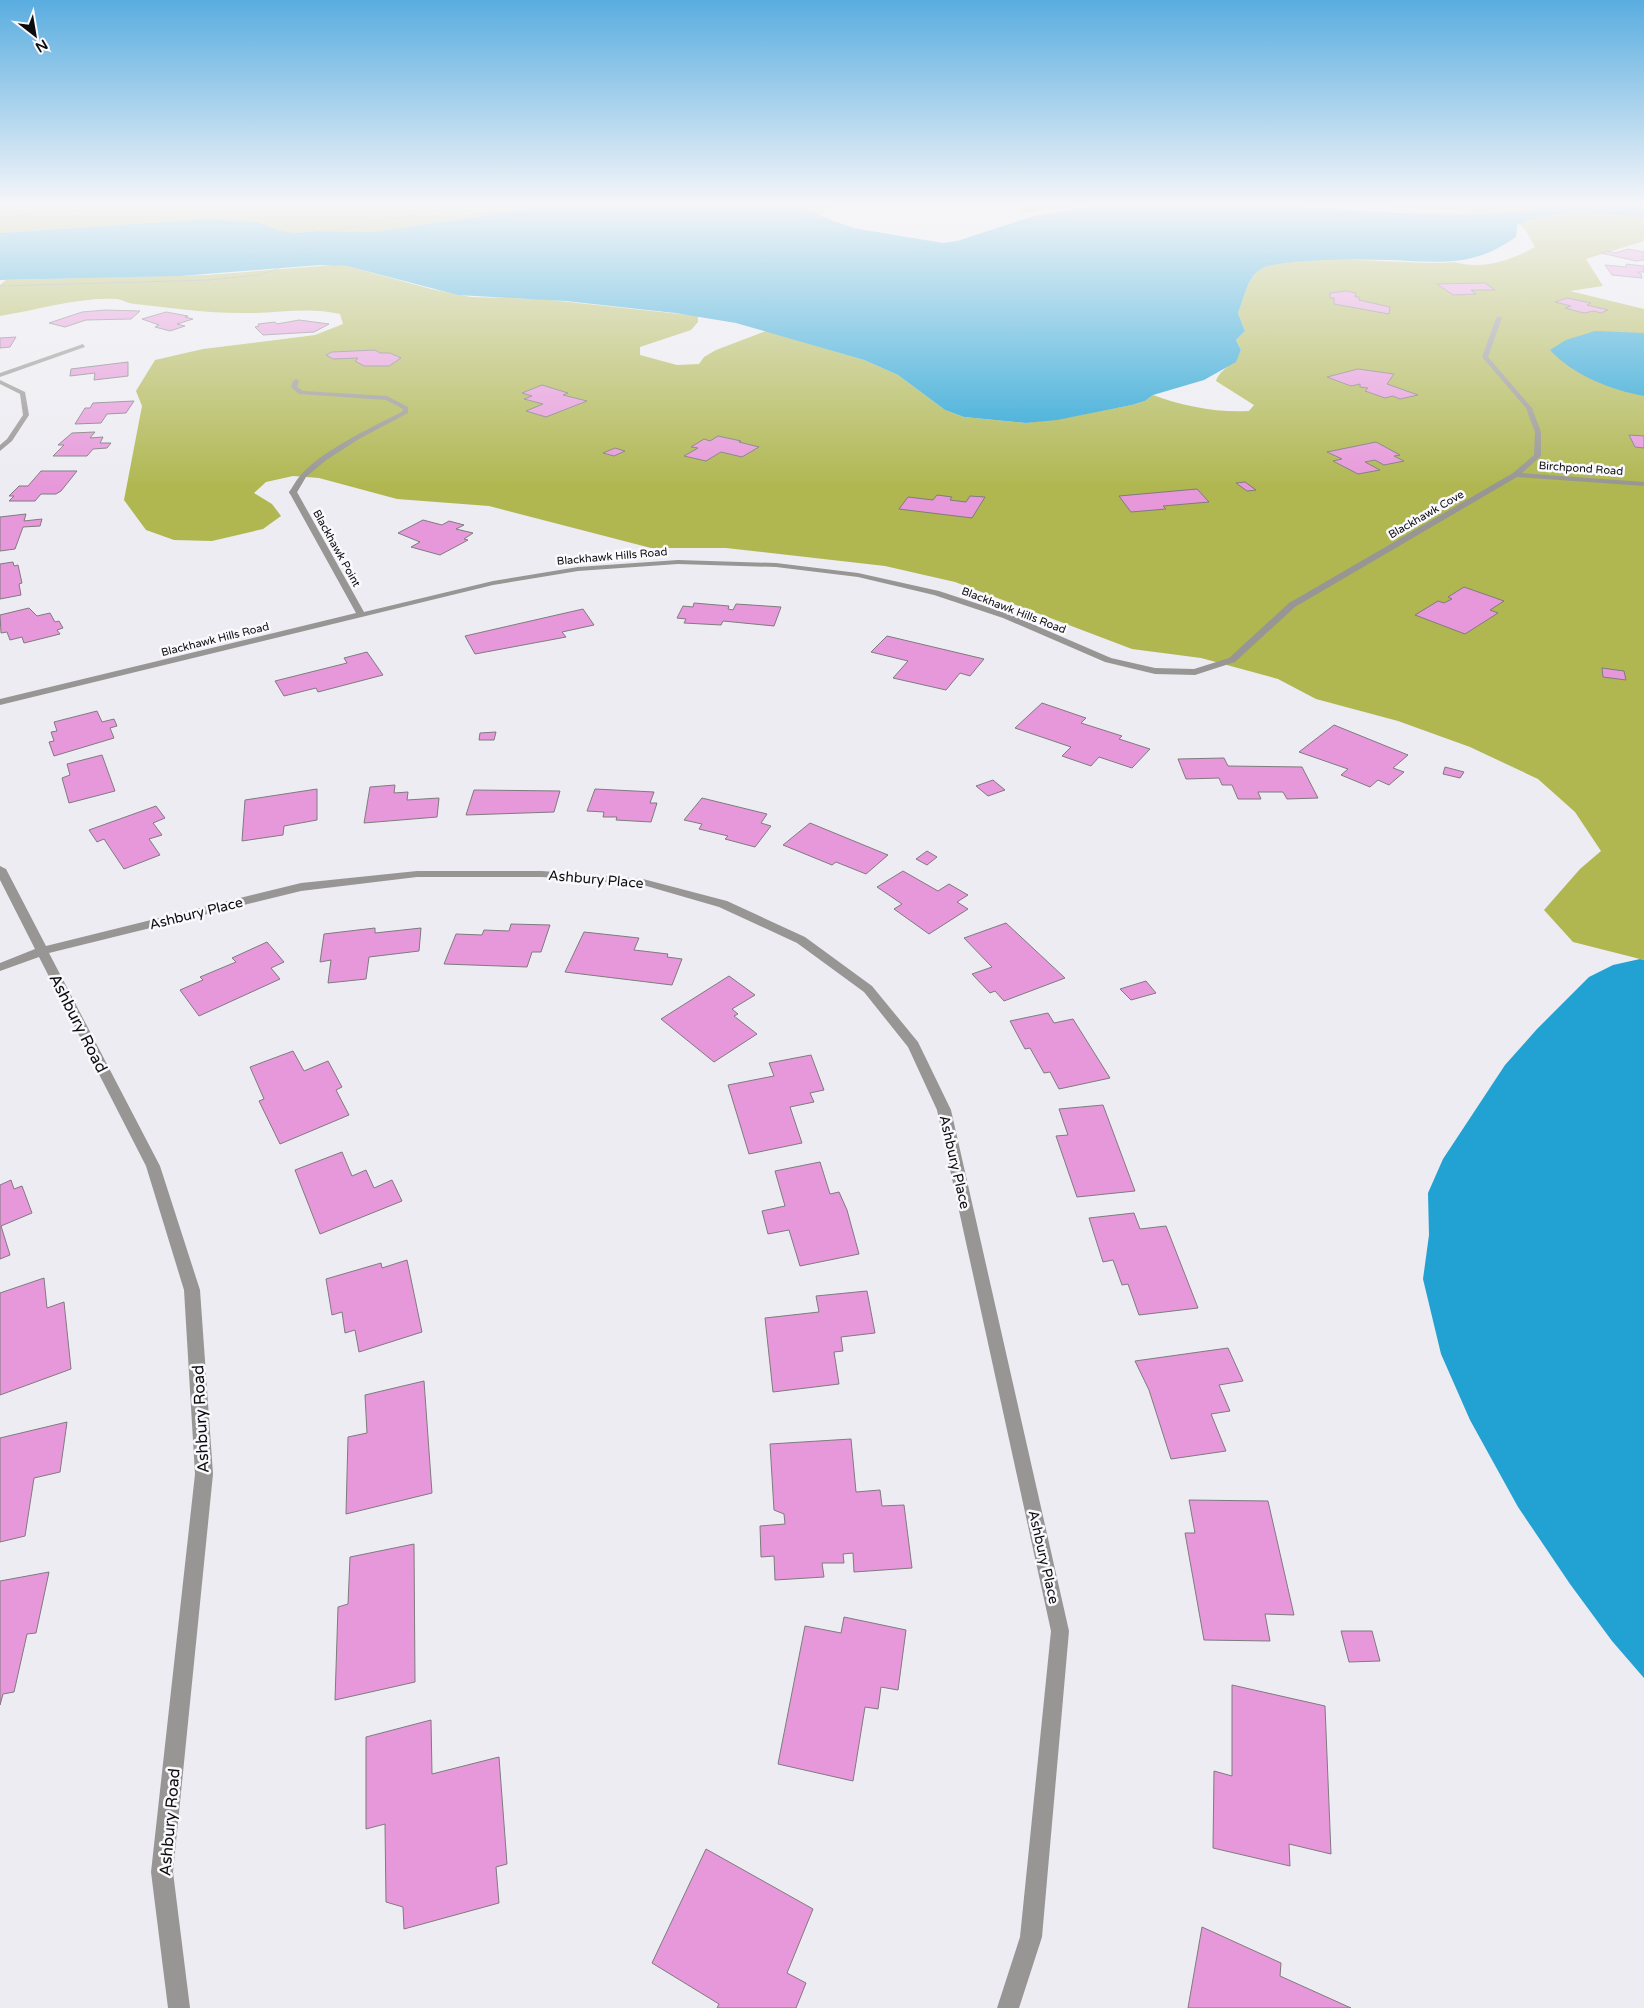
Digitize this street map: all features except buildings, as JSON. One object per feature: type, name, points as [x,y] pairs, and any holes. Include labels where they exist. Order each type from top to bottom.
[{"type":"street","name":"Blackhawk Cove","points":[[1195,672],[1232,660],[1292,605],[1516,475],[1537,456],[1538,432],[1529,408],[1485,357],[1499,318]]},
{"type":"street","points":[[0,375],[83,346]]},
{"type":"street","name":"Blackhawk Point","points":[[296,380],[294,388],[301,393],[387,398],[406,408],[405,413],[357,438],[303,476],[293,492],[361,614]]},
{"type":"street","points":[[0,382],[23,393],[26,415],[10,440],[0,449]]},
{"type":"street","name":"Birchpond Road","points":[[1516,475],[1644,484]]},
{"type":"street","name":"Blackhawk Hills Road","points":[[0,702],[493,583],[578,569],[678,562],[776,565],[858,575],[936,593],[1006,616],[1108,660],[1156,671],[1195,672]]},
{"type":"street","name":"Ashbury Road","points":[[0,870],[153,1166],[192,1290],[204,1474],[162,1872],[179,2008]]},
{"type":"street","name":"Ashbury Place","points":[[0,966],[42,951],[301,888],[417,874],[542,874],[643,882],[723,904],[801,940],[868,989],[913,1045],[944,1110],[1060,1631],[1031,1938],[1008,2008]]},
{"type":"green space","points":[[0,299],[531,299],[698,316],[698,322],[691,330],[640,347],[640,355],[677,365],[699,364],[704,357],[716,350],[766,331],[864,360],[898,375],[945,410],[964,417],[1026,423],[1059,419],[1132,405],[1145,401],[1153,395],[1200,408],[1249,411],[1254,405],[1216,381],[1221,372],[1236,359],[1241,350],[1236,340],[1245,331],[1238,313],[1243,299],[1602,299],[1644,309],[1644,960],[1573,942],[1544,910],[1580,869],[1601,851],[1575,812],[1538,779],[1470,747],[1398,721],[1316,699],[1278,679],[1201,658],[1132,649],[955,582],[885,566],[726,548],[651,548],[489,506],[397,499],[319,478],[293,476],[266,482],[254,493],[272,504],[281,516],[263,529],[212,541],[174,540],[146,530],[124,500],[142,406],[136,391],[155,360],[203,349],[315,335],[343,324],[340,314],[315,311],[215,312],[133,304],[117,299],[102,299],[73,302],[0,316]]},
{"type":"water","points":[[525,299],[1243,299],[1238,313],[1245,331],[1236,340],[1241,350],[1236,362],[1204,380],[1153,395],[1145,401],[1132,405],[1057,420],[1026,423],[964,417],[945,410],[898,375],[864,360],[736,323],[675,313],[566,301]]},
{"type":"water","points":[[1595,331],[1644,333],[1644,396],[1619,390],[1593,380],[1570,367],[1550,350],[1566,340]]},
{"type":"water","points":[[1640,959],[1644,960],[1644,1678],[1612,1641],[1570,1584],[1518,1507],[1470,1420],[1441,1354],[1423,1279],[1429,1235],[1428,1193],[1443,1159],[1505,1065],[1537,1029],[1589,977],[1613,965]]}]
